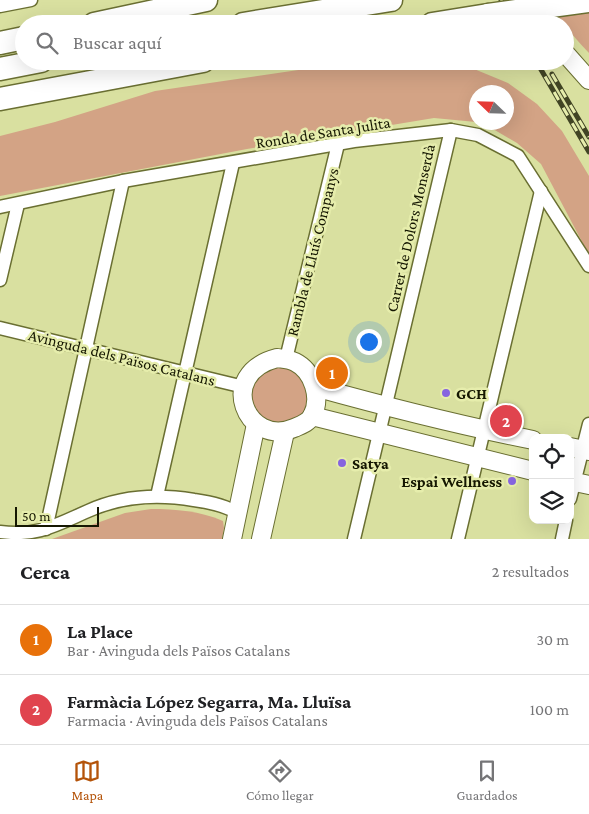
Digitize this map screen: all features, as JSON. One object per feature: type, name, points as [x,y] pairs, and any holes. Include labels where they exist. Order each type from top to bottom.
[{"type":"highway","points":[[136,15],[206,0]]},
{"type":"highway","points":[[298,15],[391,0]]},
{"type":"highway","points":[[488,15],[543,10],[589,1]]},
{"type":"highway","points":[[0,43],[15,40]]},
{"type":"highway","points":[[0,69],[15,66]]},
{"type":"highway","points":[[0,99],[155,70]]},
{"type":"street","points":[[0,6],[17,1],[31,0]]},
{"type":"street","points":[[574,57],[589,68]]},
{"type":"street","points":[[574,62],[589,80]]},
{"type":"street","name":"Ronda de Santa Julita","points":[[0,207],[123,181],[338,144],[451,130],[478,135],[518,156],[589,266]]},
{"type":"street","name":"Carrer de Dolors Monserdà","points":[[354,539],[451,130]]},
{"type":"street","name":"Rambla de Lluís Companys","points":[[286,359],[338,144]]},
{"type":"street","points":[[157,496],[233,163]]},
{"type":"street","points":[[46,529],[123,181]]},
{"type":"street","points":[[458,539],[541,191]]},
{"type":"street","points":[[0,280],[18,204]]},
{"type":"street","name":"Avinguda dels Països Catalans","points":[[0,328],[244,387]]},
{"type":"street","points":[[277,358],[296,363],[306,370],[315,387],[317,402],[312,416],[306,423],[285,432],[264,429],[256,424],[249,417],[244,405],[244,387],[249,374],[264,362],[277,358]]},
{"type":"street","points":[[315,387],[483,430],[529,439]]},
{"type":"street","points":[[312,416],[529,470]]},
{"type":"street","points":[[232,539],[256,424]]},
{"type":"street","points":[[578,482],[581,449],[589,424]]},
{"type":"street","points":[[261,539],[285,432]]},
{"type":"street","points":[[0,532],[35,532],[68,521],[89,510],[120,501],[157,496],[200,500],[230,508],[237,513]]},
{"type":"street","points":[[562,539],[565,524]]},
{"type":"shaded area","points":[[589,11],[589,53],[574,36],[574,15],[557,15]]},
{"type":"shaded area","points":[[298,70],[477,70],[511,85],[469,85],[469,121],[434,118],[247,149],[0,196],[0,136],[55,122],[155,91]]},
{"type":"shaded area","points":[[514,87],[537,104],[562,131],[589,176],[589,255],[541,164],[517,143],[495,130],[514,130]]},
{"type":"shaded area","points":[[268,365],[299,370],[311,398],[303,416],[285,426],[258,418],[248,389]]},
{"type":"shaded area","points":[[151,509],[188,511],[223,521],[222,539],[52,539],[125,513]]},
{"type":"railway","points":[[501,0],[510,15]]},
{"type":"railway","points":[[510,0],[518,15]]},
{"type":"railway","points":[[541,70],[589,152]]},
{"type":"railway","points":[[552,74],[589,137]]},
{"type":"place","name":"La Place","points":[[332,373]]},
{"type":"place","name":"GCH","points":[[446,393]]},
{"type":"place","name":"Farmàcia López Segarra, Ma. Lluïsa","points":[[506,421]]},
{"type":"place","name":"Satya","points":[[342,463]]},
{"type":"place","name":"Espai Wellness","points":[[512,481]]}]
